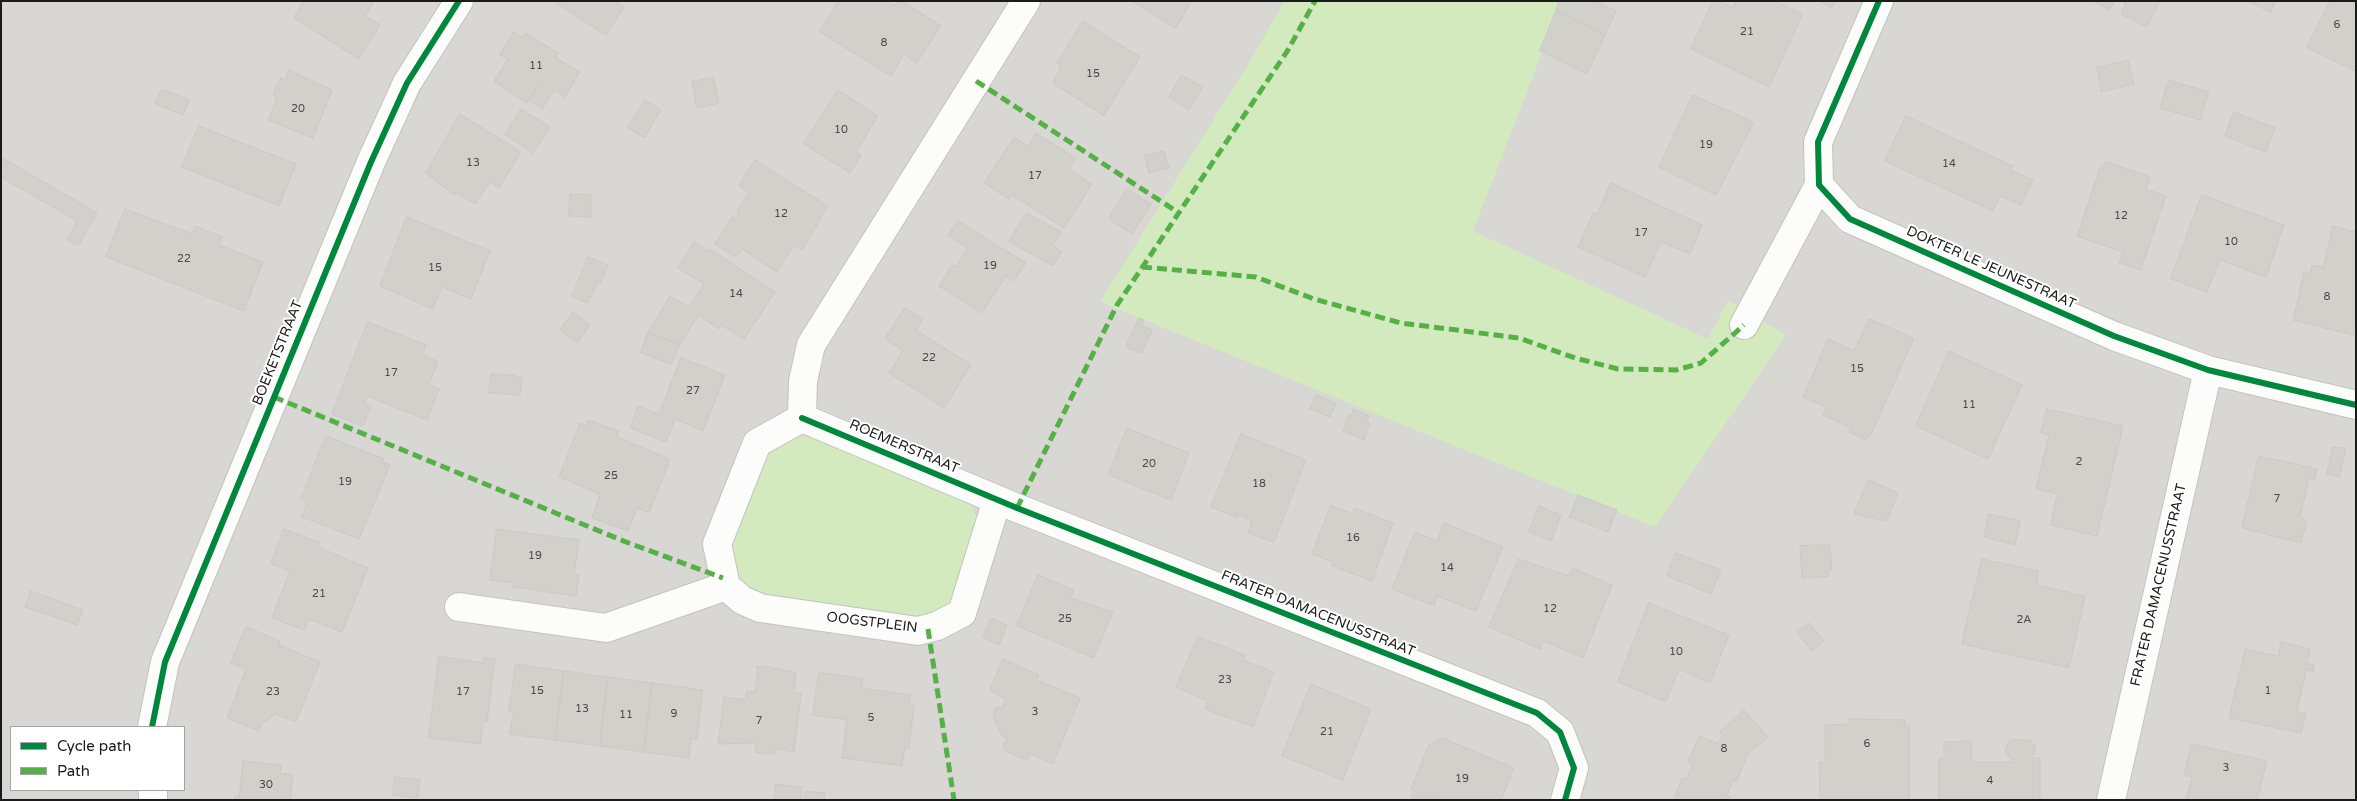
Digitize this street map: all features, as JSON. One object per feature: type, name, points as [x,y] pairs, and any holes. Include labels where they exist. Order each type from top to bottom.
[{"type":"street","name":"BOEKETSTRAAT","points":[[152,726],[165,662],[371,162],[407,84],[459,1]]},
{"type":"street","points":[[459,607],[606,628],[726,586],[717,544],[757,443],[802,418],[804,381],[811,345],[1026,1]]},
{"type":"street","points":[[1744,325],[1819,185],[1818,142],[1879,1]]},
{"type":"street","name":"DOKTER LE JEUNESTRAAT","points":[[1819,185],[1850,219],[2114,336],[2208,370],[2356,405]]},
{"type":"street","name":"FRATER DAMACENUSSTRAAT","points":[[2111,800],[2208,370]]},
{"type":"street","name":"ROEMERSTRAAT","points":[[802,418],[997,500]]},
{"type":"street","name":"FRATER DAMACENUSSTRAAT","points":[[997,500],[1537,713],[1560,732],[1574,768],[1565,800]]},
{"type":"street","name":"OOGSTPLEIN","points":[[726,586],[742,600],[760,608],[918,632],[937,626],[962,613],[997,500]]},
{"type":"shaded area","points":[[1,1],[2356,1],[2356,800],[1,800]]},
{"type":"green space","points":[[1284,1],[1562,1],[1473,231],[1708,339],[1728,300],[1786,335],[1655,527],[1100,302],[1255,53]]},
{"type":"green space","points":[[790,436],[816,438],[969,501],[979,522],[954,600],[944,610],[915,619],[761,599],[733,577],[730,540],[764,455]]},
{"type":"building","points":[[304,1],[374,1],[365,16],[380,25],[359,59],[294,18]]},
{"type":"building","points":[[553,1],[615,1],[624,7],[606,35]]},
{"type":"building","points":[[839,1],[886,1],[894,6],[898,1],[903,1],[941,26],[916,64],[904,54],[891,76],[820,32]]},
{"type":"building","points":[[1132,1],[1192,1],[1176,28]]},
{"type":"building","points":[[1559,1],[1594,1],[1616,11],[1605,35],[1556,11]]},
{"type":"building","points":[[1713,1],[1719,1],[1733,8],[1736,1],[1775,1],[1803,14],[1769,87],[1691,49]]},
{"type":"building","points":[[1820,1],[1835,1],[1832,8]]},
{"type":"building","points":[[2093,1],[2114,1],[2110,10]]},
{"type":"building","points":[[2121,1],[2160,1],[2147,27],[2121,14],[2126,4]]},
{"type":"building","points":[[2248,1],[2276,1],[2271,12]]},
{"type":"building","points":[[2330,1],[2356,1],[2356,71],[2307,48]]},
{"type":"building","points":[[1556,11],[1605,35],[1587,74],[1540,51]]},
{"type":"building","points":[[1083,21],[1140,57],[1104,116],[1053,83],[1061,66],[1057,63]]},
{"type":"building","points":[[514,32],[522,37],[526,33],[558,53],[556,58],[580,72],[565,97],[554,90],[542,109],[529,100],[540,82],[526,103],[494,81],[508,59],[500,55]]},
{"type":"building","points":[[2128,61],[2134,84],[2101,92],[2097,68]]},
{"type":"building","points":[[289,70],[332,90],[313,138],[268,120],[277,98],[273,95],[280,78],[285,80]]},
{"type":"building","points":[[1182,75],[1203,87],[1189,110],[1169,97]]},
{"type":"building","points":[[714,78],[719,103],[697,108],[692,82]]},
{"type":"building","points":[[2169,80],[2209,92],[2200,120],[2160,108]]},
{"type":"building","points":[[162,89],[189,100],[183,115],[155,104]]},
{"type":"building","points":[[838,90],[878,116],[856,152],[861,155],[850,173],[804,144]]},
{"type":"building","points":[[1693,95],[1754,122],[1716,195],[1659,167]]},
{"type":"building","points":[[645,100],[661,110],[644,138],[628,128]]},
{"type":"building","points":[[521,109],[550,127],[533,153],[505,135]]},
{"type":"building","points":[[2234,112],[2275,128],[2266,152],[2225,136]]},
{"type":"building","points":[[460,114],[521,152],[499,188],[490,182],[475,204],[458,194],[454,195],[426,173]]},
{"type":"building","points":[[1906,116],[2013,166],[2011,170],[2033,180],[2021,205],[2000,196],[1993,211],[1885,161]]},
{"type":"building","points":[[199,126],[296,164],[279,206],[182,167]]},
{"type":"building","points":[[1036,133],[1076,158],[1069,169],[1092,184],[1064,228],[1012,195],[1009,199],[984,183],[1014,137],[1028,146]]},
{"type":"building","points":[[1164,151],[1169,168],[1149,173],[1145,156]]},
{"type":"building","points":[[1,157],[97,213],[78,246],[67,240],[77,221],[1,177]]},
{"type":"building","points":[[755,160],[828,206],[802,250],[794,245],[777,272],[742,249],[736,257],[715,244],[732,217],[739,219],[737,212],[749,193],[739,186]]},
{"type":"building","points":[[2107,162],[2150,177],[2146,189],[2166,196],[2141,270],[2119,263],[2123,252],[2077,236],[2100,168]]},
{"type":"building","points":[[1611,183],[1702,225],[1690,254],[1661,242],[1645,277],[1578,247],[1593,213],[1597,214]]},
{"type":"building","points":[[1127,189],[1151,204],[1132,234],[1109,219]]},
{"type":"building","points":[[570,194],[591,194],[591,217],[569,216]]},
{"type":"building","points":[[2202,195],[2284,225],[2266,277],[2220,260],[2207,292],[2171,279]]},
{"type":"building","points":[[125,209],[192,234],[195,226],[223,237],[219,245],[263,262],[244,311],[106,257]]},
{"type":"building","points":[[1027,213],[1061,232],[1053,245],[1062,252],[1053,266],[1009,241]]},
{"type":"building","points":[[407,217],[490,251],[471,299],[442,287],[433,309],[380,286]]},
{"type":"building","points":[[958,221],[1026,263],[1014,281],[1006,276],[982,313],[939,286],[952,265],[956,267],[968,248],[948,236]]},
{"type":"building","points":[[2333,226],[2356,232],[2356,336],[2293,320],[2304,272],[2310,274],[2312,265],[2323,267]]},
{"type":"building","points":[[694,242],[709,251],[710,249],[775,292],[744,339],[721,325],[719,329],[698,315],[680,345],[648,332],[670,296],[689,307],[704,284],[678,268]]},
{"type":"building","points":[[588,257],[608,265],[601,283],[598,282],[588,303],[572,297]]},
{"type":"building","points":[[905,308],[923,319],[916,330],[971,365],[944,408],[889,373],[903,350],[885,339]]},
{"type":"building","points":[[573,312],[590,325],[578,343],[560,330]]},
{"type":"building","points":[[1139,318],[1144,320],[1141,325],[1152,330],[1142,353],[1126,347]]},
{"type":"building","points":[[1869,319],[1914,338],[1870,437],[1868,435],[1866,440],[1849,432],[1851,428],[1823,415],[1826,407],[1803,397],[1828,339],[1854,351]]},
{"type":"building","points":[[368,322],[426,345],[423,354],[438,362],[429,384],[439,389],[427,420],[367,396],[365,404],[371,406],[363,426],[332,414]]},
{"type":"building","points":[[648,332],[680,345],[671,364],[641,353]]},
{"type":"building","points":[[1949,351],[2022,385],[1988,459],[1916,426]]},
{"type":"building","points":[[681,358],[725,375],[703,431],[675,419],[666,442],[630,428],[638,406],[659,414]]},
{"type":"building","points":[[491,374],[522,377],[520,395],[489,393]]},
{"type":"building","points":[[1316,395],[1336,403],[1330,417],[1310,409]]},
{"type":"building","points":[[1354,409],[1369,416],[1367,422],[1370,424],[1364,440],[1343,431],[1349,414],[1351,415]]},
{"type":"building","points":[[2047,409],[2123,426],[2097,536],[2051,525],[2057,494],[2036,489],[2049,435],[2041,433]]},
{"type":"building","points":[[588,420],[619,431],[617,437],[670,459],[649,513],[637,508],[628,531],[592,518],[600,494],[559,477],[580,423],[586,425]]},
{"type":"building","points":[[1127,428],[1189,453],[1171,500],[1109,475]]},
{"type":"building","points":[[1241,434],[1306,460],[1274,542],[1248,533],[1252,521],[1239,515],[1237,518],[1211,507]]},
{"type":"building","points":[[326,436],[384,459],[382,462],[390,465],[359,539],[302,517],[307,502],[301,499]]},
{"type":"building","points":[[2333,447],[2346,448],[2339,477],[2327,474]]},
{"type":"building","points":[[2259,456],[2317,469],[2315,480],[2309,479],[2300,517],[2307,521],[2301,543],[2242,528]]},
{"type":"building","points":[[1869,480],[1898,493],[1887,521],[1854,514]]},
{"type":"building","points":[[1578,495],[1617,510],[1608,532],[1570,517]]},
{"type":"building","points":[[1331,506],[1353,514],[1355,508],[1393,523],[1372,581],[1332,566],[1333,562],[1312,554]]},
{"type":"building","points":[[1539,506],[1561,515],[1551,541],[1529,532]]},
{"type":"building","points":[[1989,514],[2020,521],[2015,545],[1984,537]]},
{"type":"building","points":[[1444,523],[1503,547],[1476,611],[1437,596],[1434,606],[1392,589],[1415,532],[1437,541]]},
{"type":"building","points":[[284,529],[320,543],[318,547],[368,568],[342,632],[309,619],[304,630],[272,618],[290,571],[271,564]]},
{"type":"building","points":[[497,529],[579,540],[574,573],[579,575],[576,596],[513,587],[514,583],[490,580]]},
{"type":"building","points":[[1830,545],[1832,570],[1828,570],[1828,577],[1802,578],[1800,546]]},
{"type":"building","points":[[1676,553],[1721,570],[1711,594],[1667,576]]},
{"type":"building","points":[[1519,559],[1569,576],[1573,568],[1612,585],[1583,658],[1544,641],[1540,649],[1489,627]]},
{"type":"building","points":[[1982,559],[2039,571],[2036,585],[2085,596],[2069,668],[1962,644]]},
{"type":"building","points":[[1038,575],[1074,590],[1071,598],[1113,612],[1094,658],[1017,626]]},
{"type":"building","points":[[31,591],[83,610],[77,625],[25,607]]},
{"type":"building","points":[[1649,603],[1729,635],[1710,683],[1679,669],[1666,702],[1618,682]]},
{"type":"building","points":[[991,618],[1007,625],[999,645],[983,638]]},
{"type":"building","points":[[1809,623],[1824,641],[1812,651],[1797,632]]},
{"type":"building","points":[[246,627],[280,641],[279,645],[320,662],[296,722],[275,714],[262,724],[259,731],[227,718],[246,669],[231,663]]},
{"type":"building","points":[[1198,637],[1245,655],[1243,660],[1274,672],[1253,727],[1205,709],[1207,701],[1176,687]]},
{"type":"building","points":[[2281,642],[2310,649],[2307,663],[2314,665],[2314,671],[2306,670],[2297,711],[2306,714],[2301,733],[2229,718],[2245,649],[2278,656]]},
{"type":"building","points":[[439,656],[483,663],[484,657],[495,659],[487,722],[483,722],[480,744],[429,738]]},
{"type":"building","points":[[1003,659],[1039,675],[1037,680],[1080,698],[1053,764],[1030,754],[1027,760],[1005,751],[1003,747],[1007,738],[1001,735],[993,715],[996,707],[1002,708],[1006,699],[990,691]]},
{"type":"building","points":[[516,664],[564,671],[555,740],[509,734],[514,713],[509,711]]},
{"type":"building","points":[[765,666],[796,673],[794,693],[801,694],[794,752],[776,748],[775,754],[755,753],[756,743],[718,744],[724,697],[746,700],[747,691],[755,692],[758,669],[756,667]]},
{"type":"building","points":[[564,671],[608,677],[600,746],[555,740]]},
{"type":"building","points":[[819,672],[863,679],[862,688],[911,695],[909,705],[914,706],[909,748],[905,748],[902,766],[842,758],[847,720],[813,715]]},
{"type":"building","points":[[608,677],[652,683],[644,752],[600,746]]},
{"type":"building","points":[[652,683],[703,690],[697,739],[691,738],[689,758],[644,752]]},
{"type":"building","points":[[1311,684],[1371,709],[1343,780],[1282,756]]},
{"type":"building","points":[[1744,710],[1768,737],[1747,755],[1737,781],[1733,781],[1727,795],[1730,797],[1729,800],[1674,800],[1682,778],[1687,778],[1692,765],[1688,762],[1699,736],[1717,743],[1723,737],[1720,732]]},
{"type":"building","points":[[1850,719],[1905,720],[1905,726],[1909,726],[1909,800],[1820,800],[1819,762],[1825,762],[1825,725],[1850,724]]},
{"type":"building","points":[[1443,738],[1514,768],[1501,800],[1411,799],[1414,791],[1411,789],[1429,745]]},
{"type":"building","points":[[2011,740],[2030,740],[2035,746],[2035,754],[2031,758],[2040,758],[2040,800],[1939,800],[1939,759],[1944,758],[1944,742],[1971,741],[1972,762],[2015,762],[2005,753],[2006,747]]},
{"type":"building","points":[[2192,744],[2267,761],[2257,800],[2186,800],[2192,777],[2184,775]]},
{"type":"building","points":[[243,761],[281,765],[280,773],[293,775],[290,800],[235,800],[235,796],[239,796]]},
{"type":"building","points":[[395,777],[420,780],[418,798],[393,795]]},
{"type":"building","points":[[776,784],[802,787],[801,800],[774,800]]},
{"type":"building","points":[[806,791],[825,793],[824,800],[805,800]]},
{"type":"marked path","points":[[1017,508],[1117,305],[1288,50],[1315,1]]},
{"type":"marked path","points":[[976,81],[1179,213]]},
{"type":"marked path","points":[[1142,267],[1256,277],[1314,299],[1401,323],[1519,338],[1575,358],[1618,369],[1676,370],[1701,363],[1744,325]]},
{"type":"marked path","points":[[274,397],[626,542],[723,578]]},
{"type":"marked path","points":[[928,629],[954,800]]},
{"type":"cycle path","points":[[152,726],[165,662],[371,162],[407,83],[459,1]]},
{"type":"cycle path","points":[[1879,1],[1818,142],[1819,185],[1850,219],[2114,336],[2208,370],[2356,405]]},
{"type":"cycle path","points":[[802,418],[1017,508],[1537,713],[1560,732],[1574,768],[1565,800]]}]
